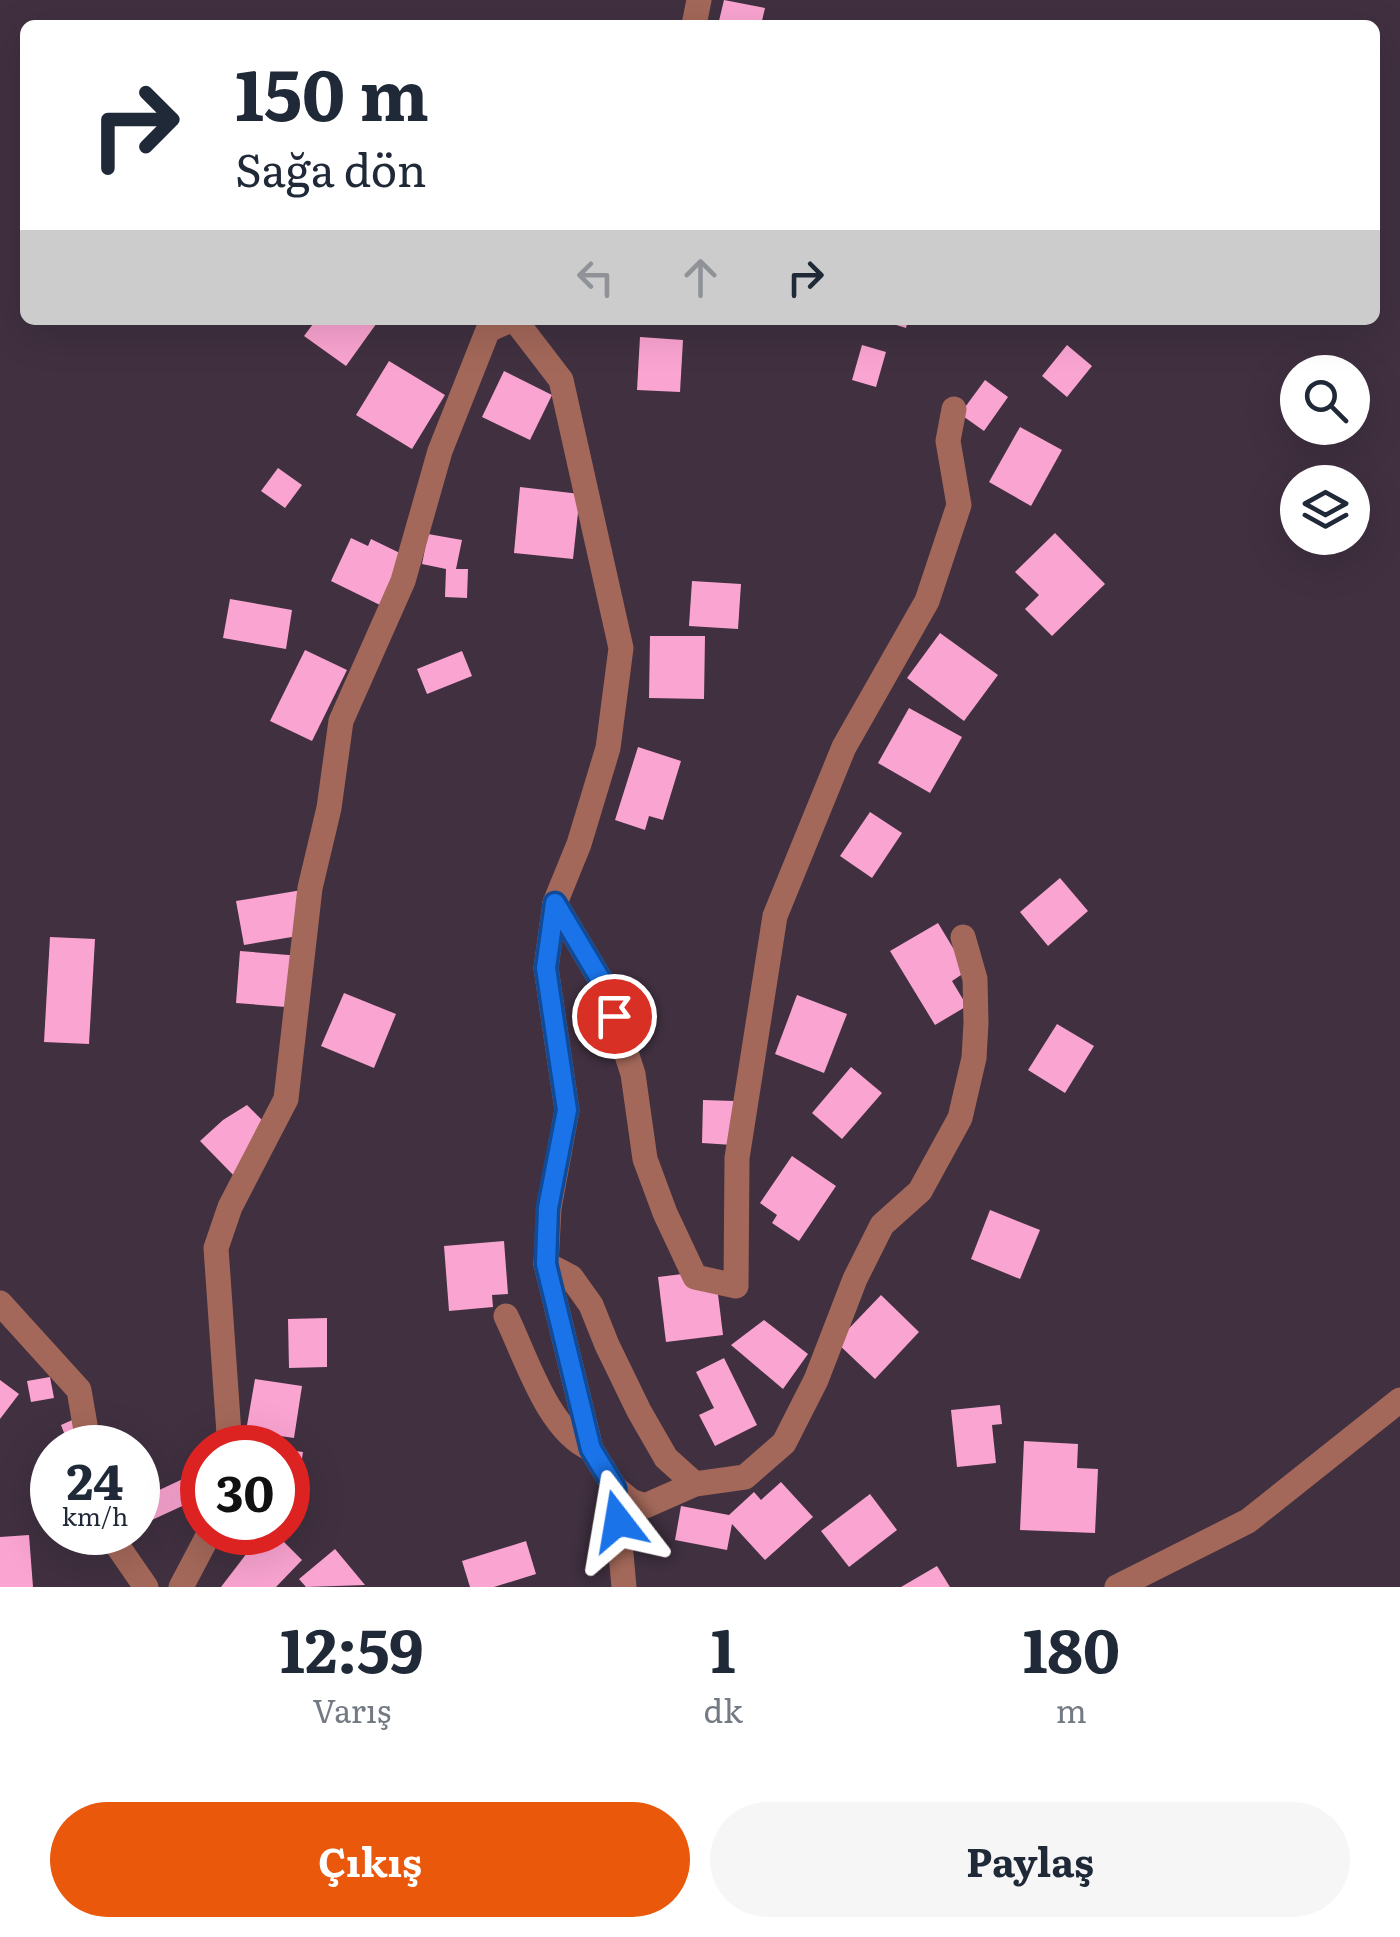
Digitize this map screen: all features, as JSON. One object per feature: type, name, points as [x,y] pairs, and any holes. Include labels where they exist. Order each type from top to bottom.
[{"type":"street","points":[[228,1425],[216,1248],[230,1206],[286,1099],[310,888],[330,808],[342,721],[404,581],[440,451],[488,330],[500,325]]},
{"type":"street","points":[[517,325],[561,380],[621,648],[608,748],[579,844],[555,903],[546,968],[567,1110],[548,1208],[546,1264],[591,1449],[615,1488],[631,1501],[645,1506],[695,1484],[745,1477],[784,1443],[816,1380],[855,1279],[882,1225],[920,1191],[960,1118],[974,1058],[976,1023],[975,979],[963,937]]},
{"type":"street","points":[[555,903],[605,987],[633,1074],[645,1159],[665,1213],[695,1276],[736,1286],[737,1158],[775,916],[844,747],[927,601],[959,505],[948,441],[954,410]]},
{"type":"street","points":[[546,1264],[572,1276],[592,1304],[607,1346],[639,1411],[666,1458],[695,1484]]},
{"type":"street","points":[[0,1304],[79,1390],[84,1425]]},
{"type":"street","points":[[506,1316],[557,1423],[576,1442],[591,1449]]},
{"type":"street","points":[[1117,1587],[1248,1521],[1400,1400]]},
{"type":"street","points":[[615,1488],[624,1587]]},
{"type":"street","points":[[124,1555],[146,1587]]},
{"type":"street","points":[[181,1587],[198,1555]]},
{"type":"building","points":[[724,0],[765,8],[762,20],[719,20]]},
{"type":"building","points":[[312,325],[375,325],[346,366],[304,336]]},
{"type":"building","points":[[640,337],[683,340],[680,392],[637,390]]},
{"type":"building","points":[[862,345],[886,352],[876,387],[852,380]]},
{"type":"building","points":[[1067,345],[1092,366],[1067,397],[1042,376]]},
{"type":"building","points":[[389,361],[445,395],[412,449],[356,415]]},
{"type":"building","points":[[504,371],[552,395],[530,440],[482,417]]},
{"type":"building","points":[[985,380],[1008,397],[984,431],[960,414]]},
{"type":"building","points":[[1020,427],[1062,450],[1031,506],[989,482]]},
{"type":"building","points":[[278,468],[302,485],[285,508],[261,491]]},
{"type":"building","points":[[520,487],[580,494],[573,559],[514,553]]},
{"type":"building","points":[[1055,533],[1105,584],[1052,636],[1025,609],[1039,595],[1015,572]]},
{"type":"building","points":[[428,534],[462,540],[456,569],[468,569],[467,598],[445,597],[446,569],[422,564]]},
{"type":"building","points":[[351,538],[368,546],[371,539],[406,556],[382,606],[331,581]]},
{"type":"building","points":[[692,581],[741,584],[738,629],[689,626]]},
{"type":"building","points":[[230,599],[292,610],[286,649],[223,638]]},
{"type":"building","points":[[940,633],[998,675],[964,721],[907,678]]},
{"type":"building","points":[[650,636],[705,636],[704,699],[649,698]]},
{"type":"building","points":[[305,650],[347,670],[312,741],[270,721]]},
{"type":"building","points":[[462,651],[472,676],[427,694],[417,669]]},
{"type":"building","points":[[909,708],[962,737],[930,793],[878,763]]},
{"type":"building","points":[[638,747],[681,761],[663,820],[649,816],[645,830],[615,820]]},
{"type":"building","points":[[870,812],[902,833],[872,878],[840,856]]},
{"type":"building","points":[[1060,878],[1088,911],[1048,946],[1020,912]]},
{"type":"building","points":[[302,890],[310,934],[244,945],[236,901]]},
{"type":"building","points":[[938,923],[967,971],[952,981],[967,1006],[935,1025],[890,951]]},
{"type":"building","points":[[50,937],[95,939],[89,1044],[44,1042]]},
{"type":"building","points":[[240,951],[301,956],[298,1008],[236,1003]]},
{"type":"building","points":[[344,993],[396,1014],[374,1068],[321,1046]]},
{"type":"building","points":[[797,995],[847,1014],[824,1073],[775,1054]]},
{"type":"building","points":[[1057,1024],[1094,1046],[1065,1093],[1028,1070]]},
{"type":"building","points":[[851,1067],[882,1093],[842,1139],[812,1113]]},
{"type":"building","points":[[703,1100],[734,1101],[733,1145],[702,1143]]},
{"type":"building","points":[[247,1105],[270,1128],[240,1182],[200,1141]]},
{"type":"building","points":[[792,1156],[836,1186],[799,1241],[772,1223],[777,1215],[760,1203]]},
{"type":"building","points":[[990,1210],[1040,1230],[1020,1279],[971,1259]]},
{"type":"building","points":[[504,1241],[508,1294],[492,1295],[493,1307],[449,1311],[444,1246]]},
{"type":"building","points":[[715,1270],[723,1335],[666,1342],[658,1277]]},
{"type":"building","points":[[881,1295],[919,1332],[875,1379],[836,1342]]},
{"type":"building","points":[[327,1318],[327,1367],[289,1368],[288,1319]]},
{"type":"building","points":[[764,1320],[808,1354],[783,1389],[731,1345]]},
{"type":"building","points":[[724,1358],[757,1425],[715,1446],[699,1415],[714,1408],[696,1372]]},
{"type":"building","points":[[50,1377],[54,1398],[31,1402],[27,1381]]},
{"type":"building","points":[[255,1379],[302,1386],[296,1425],[247,1425]]},
{"type":"building","points":[[0,1380],[19,1394],[0,1419]]},
{"type":"building","points":[[1000,1405],[1002,1424],[992,1425],[996,1463],[957,1467],[951,1410]]},
{"type":"building","points":[[79,1417],[82,1425],[61,1425]]},
{"type":"building","points":[[1024,1441],[1078,1444],[1077,1468],[1098,1469],[1095,1533],[1020,1530]]},
{"type":"building","points":[[180,1480],[180,1507],[160,1516],[160,1490]]},
{"type":"building","points":[[781,1482],[813,1517],[765,1560],[732,1524],[727,1550],[675,1540],[681,1506],[729,1515],[754,1492],[761,1500]]},
{"type":"building","points":[[870,1494],[897,1530],[849,1567],[821,1531]]},
{"type":"building","points":[[29,1535],[33,1587],[0,1587],[0,1537]]},
{"type":"building","points":[[526,1541],[536,1574],[494,1587],[470,1587],[462,1561]]},
{"type":"building","points":[[335,1549],[365,1585],[306,1587],[299,1579]]},
{"type":"building","points":[[245,1555],[297,1555],[302,1560],[276,1587],[221,1587]]},
{"type":"building","points":[[937,1566],[950,1587],[901,1587]]},
{"type":"route","points":[[614,1016],[605,987],[555,903],[546,968],[567,1110],[548,1208],[546,1264],[591,1449],[615,1488],[618,1521]]}]
